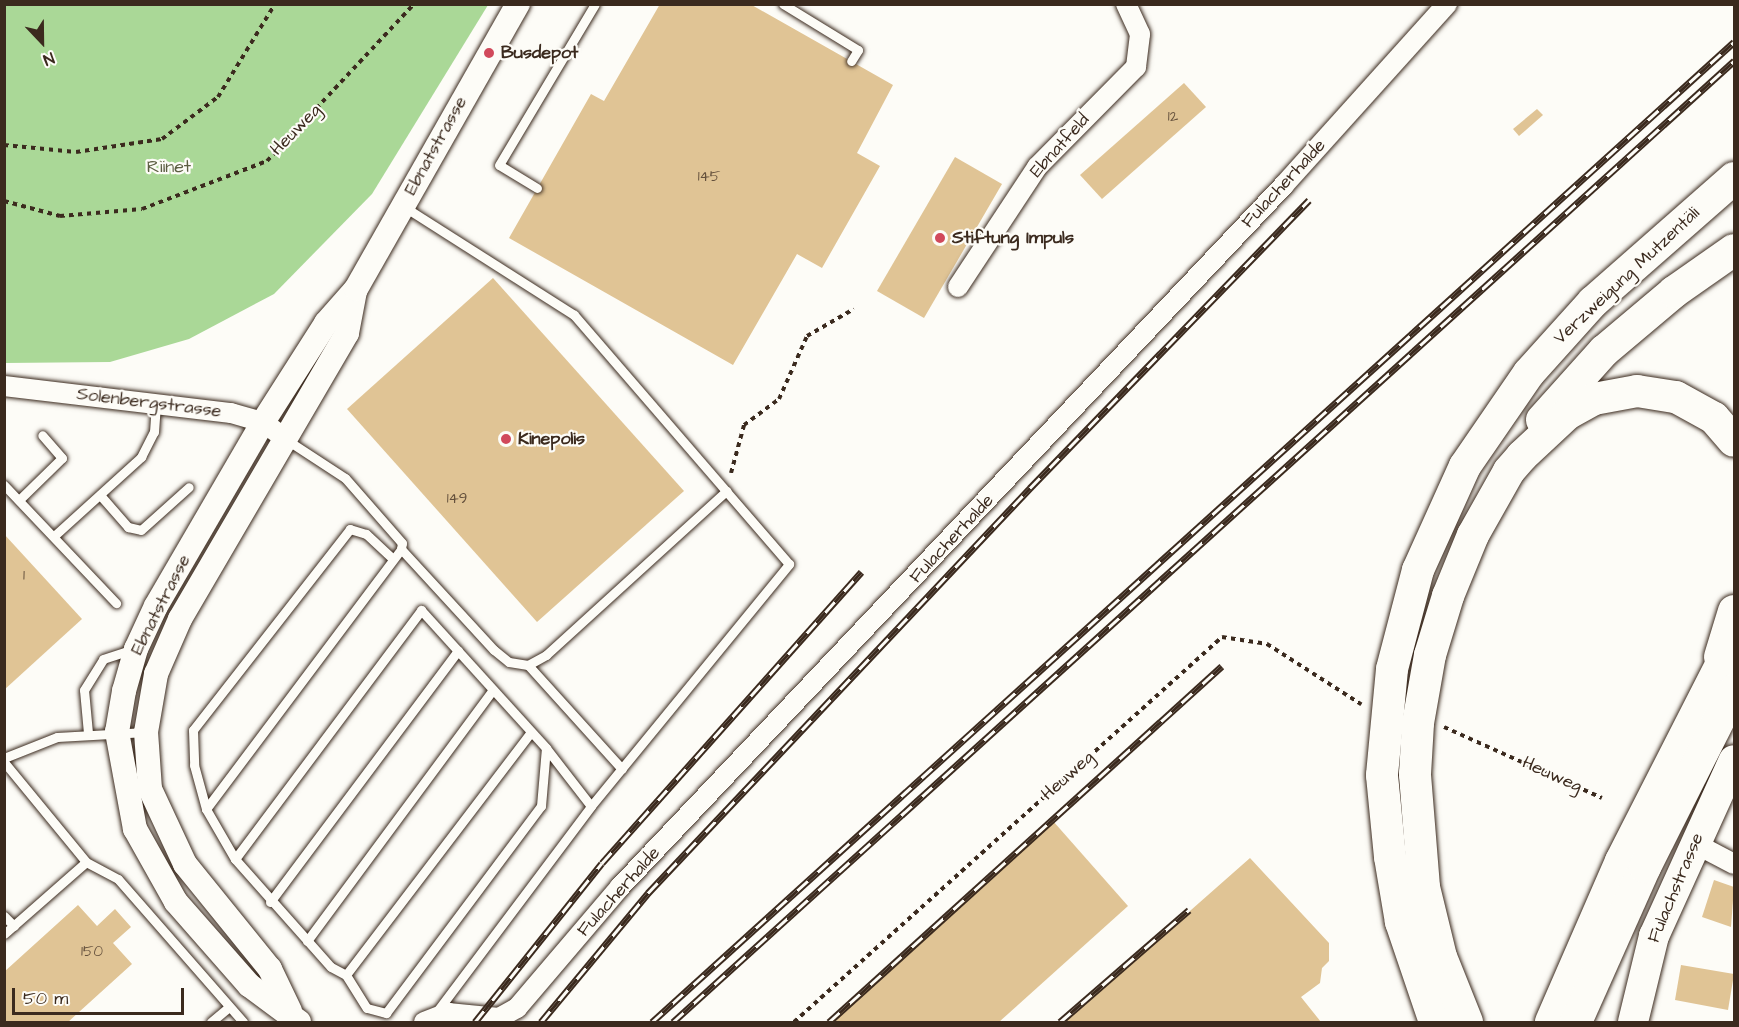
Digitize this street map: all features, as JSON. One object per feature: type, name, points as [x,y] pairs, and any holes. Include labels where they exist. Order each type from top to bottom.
[{"type":"highway","name":"Verzweigung Mutzentäli","points":[[1435,1023],[1401,922],[1390,858],[1382,775],[1390,678],[1418,570],[1465,466],[1529,373],[1593,302],[1734,178]]},
{"type":"highway","points":[[1467,1023],[1441,957],[1424,887],[1416,820],[1416,751],[1426,675],[1448,596],[1473,535],[1509,471],[1538,426],[1586,368],[1674,292],[1734,250]]},
{"type":"highway","points":[[1509,471],[1567,414],[1594,399],[1622,393],[1650,392],[1676,397],[1714,418],[1734,441]]},
{"type":"highway","points":[[1551,1023],[1621,861],[1723,685],[1734,611]]},
{"type":"highway","points":[[1576,1023],[1723,685],[1734,639]]},
{"type":"main road","name":"Fulachstrasse","points":[[1633,1023],[1654,936],[1734,760]]},
{"type":"street","name":"Ebnatstrasse","points":[[296,1018],[249,985],[176,902],[135,829],[117,732],[136,649],[156,606],[263,422],[326,323],[356,289],[518,4]]},
{"type":"street","name":"Ebnatfeld","points":[[958,287],[1037,167],[1136,67],[1140,34],[1126,4]]},
{"type":"street","name":"Fulacherhalde","points":[[428,1020],[448,1013],[499,1018],[517,1008],[620,887],[1251,220],[1447,4]]},
{"type":"street","name":"Ebnatstrasse","points":[[296,1018],[270,969],[185,864],[150,789],[146,732],[156,674],[180,619],[287,440],[347,333],[356,289]]},
{"type":"street","name":"Solenbergstrasse","points":[[4,386],[231,413],[263,422],[287,440]]},
{"type":"street","points":[[1696,844],[1734,864]]},
{"type":"lane","points":[[537,188],[499,165],[595,4]]},
{"type":"lane","points":[[783,4],[858,50],[851,61]]},
{"type":"lane","points":[[401,549],[494,650],[509,662],[528,665],[546,655],[726,491],[574,315],[403,206]]},
{"type":"lane","points":[[54,536],[100,495],[150,445],[156,404]]},
{"type":"lane","points":[[19,500],[63,458],[42,435]]},
{"type":"lane","points":[[206,808],[401,549],[402,543],[345,478],[287,440]]},
{"type":"lane","points":[[4,484],[116,603]]},
{"type":"lane","points":[[100,495],[128,527],[141,530],[189,487]]},
{"type":"lane","name":"Fulacherhalde","points":[[428,1020],[591,806],[789,564],[726,491]]},
{"type":"lane","points":[[393,559],[366,534],[350,529],[193,730],[194,765],[206,808],[236,859],[270,902],[331,967],[346,975],[367,1008],[386,1013],[541,806],[546,748]]},
{"type":"lane","points":[[236,859],[421,610],[546,748],[591,806]]},
{"type":"lane","points":[[88,733],[84,690],[103,659],[136,649]]},
{"type":"lane","points":[[270,902],[458,651]]},
{"type":"lane","points":[[528,665],[622,769]]},
{"type":"lane","points":[[307,941],[493,690]]},
{"type":"lane","points":[[146,732],[88,733],[57,737],[4,760],[86,862],[118,879],[243,1023]]},
{"type":"lane","points":[[346,975],[531,732]]},
{"type":"lane","points":[[4,934],[86,862]]},
{"type":"lane","points":[[4,916],[14,926]]},
{"type":"lane","points":[[211,1023],[229,1007]]},
{"type":"path","points":[[4,145],[76,152],[162,139],[218,97],[275,4]]},
{"type":"path","name":"Heuweg","points":[[4,201],[60,216],[142,209],[267,161],[414,4]]},
{"type":"path","points":[[726,491],[744,424],[779,399],[807,336],[854,309]]},
{"type":"path","name":"Heuweg","points":[[794,1023],[1222,637],[1267,644],[1365,706]]},
{"type":"path","name":"Heuweg","points":[[1435,723],[1602,798]]},
{"type":"green space","name":"Riinet","points":[[4,5],[488,5],[372,194],[274,294],[189,339],[110,362],[5,363]]},
{"type":"building","points":[[660,4],[750,4],[893,85],[857,153],[880,166],[822,268],[797,254],[733,365],[509,238],[591,94],[604,101]]},
{"type":"building","points":[[1184,83],[1206,107],[1102,199],[1080,175]]},
{"type":"building","points":[[1537,109],[1543,115],[1519,136],[1513,129]]},
{"type":"building","name":"Stiftung Impuls","points":[[955,157],[1002,184],[924,318],[877,291]]},
{"type":"building","points":[[493,278],[684,491],[537,622],[347,409]]},
{"type":"building","points":[[4,534],[82,619],[4,690]]},
{"type":"building","points":[[1053,821],[1128,906],[999,1022],[829,1022]]},
{"type":"building","points":[[1250,858],[1329,943],[1329,961],[1322,968],[1320,983],[1301,997],[1321,1022],[1064,1022]]},
{"type":"building","points":[[1714,880],[1734,887],[1731,927],[1702,917]]},
{"type":"building","points":[[78,905],[97,926],[115,909],[131,927],[113,943],[132,964],[68,1022],[4,1022],[4,972]]},
{"type":"building","points":[[1681,965],[1734,974],[1728,1010],[1675,1000]]},
{"type":"railway","points":[[652,1022],[1734,42]]},
{"type":"railway","points":[[673,1022],[1734,61]]},
{"type":"railway","points":[[541,1022],[648,893],[1030,488],[1309,200]]},
{"type":"railway","points":[[475,1022],[602,863],[861,572]]},
{"type":"railway","points":[[829,1022],[1222,666]]},
{"type":"railway","points":[[1060,1022],[1189,910]]},
{"type":"place","name":"Busdepot","points":[[489,53]]},
{"type":"place","name":"Stiftung Impuls","points":[[940,238]]},
{"type":"place","name":"Kinepolis","points":[[506,439]]}]
